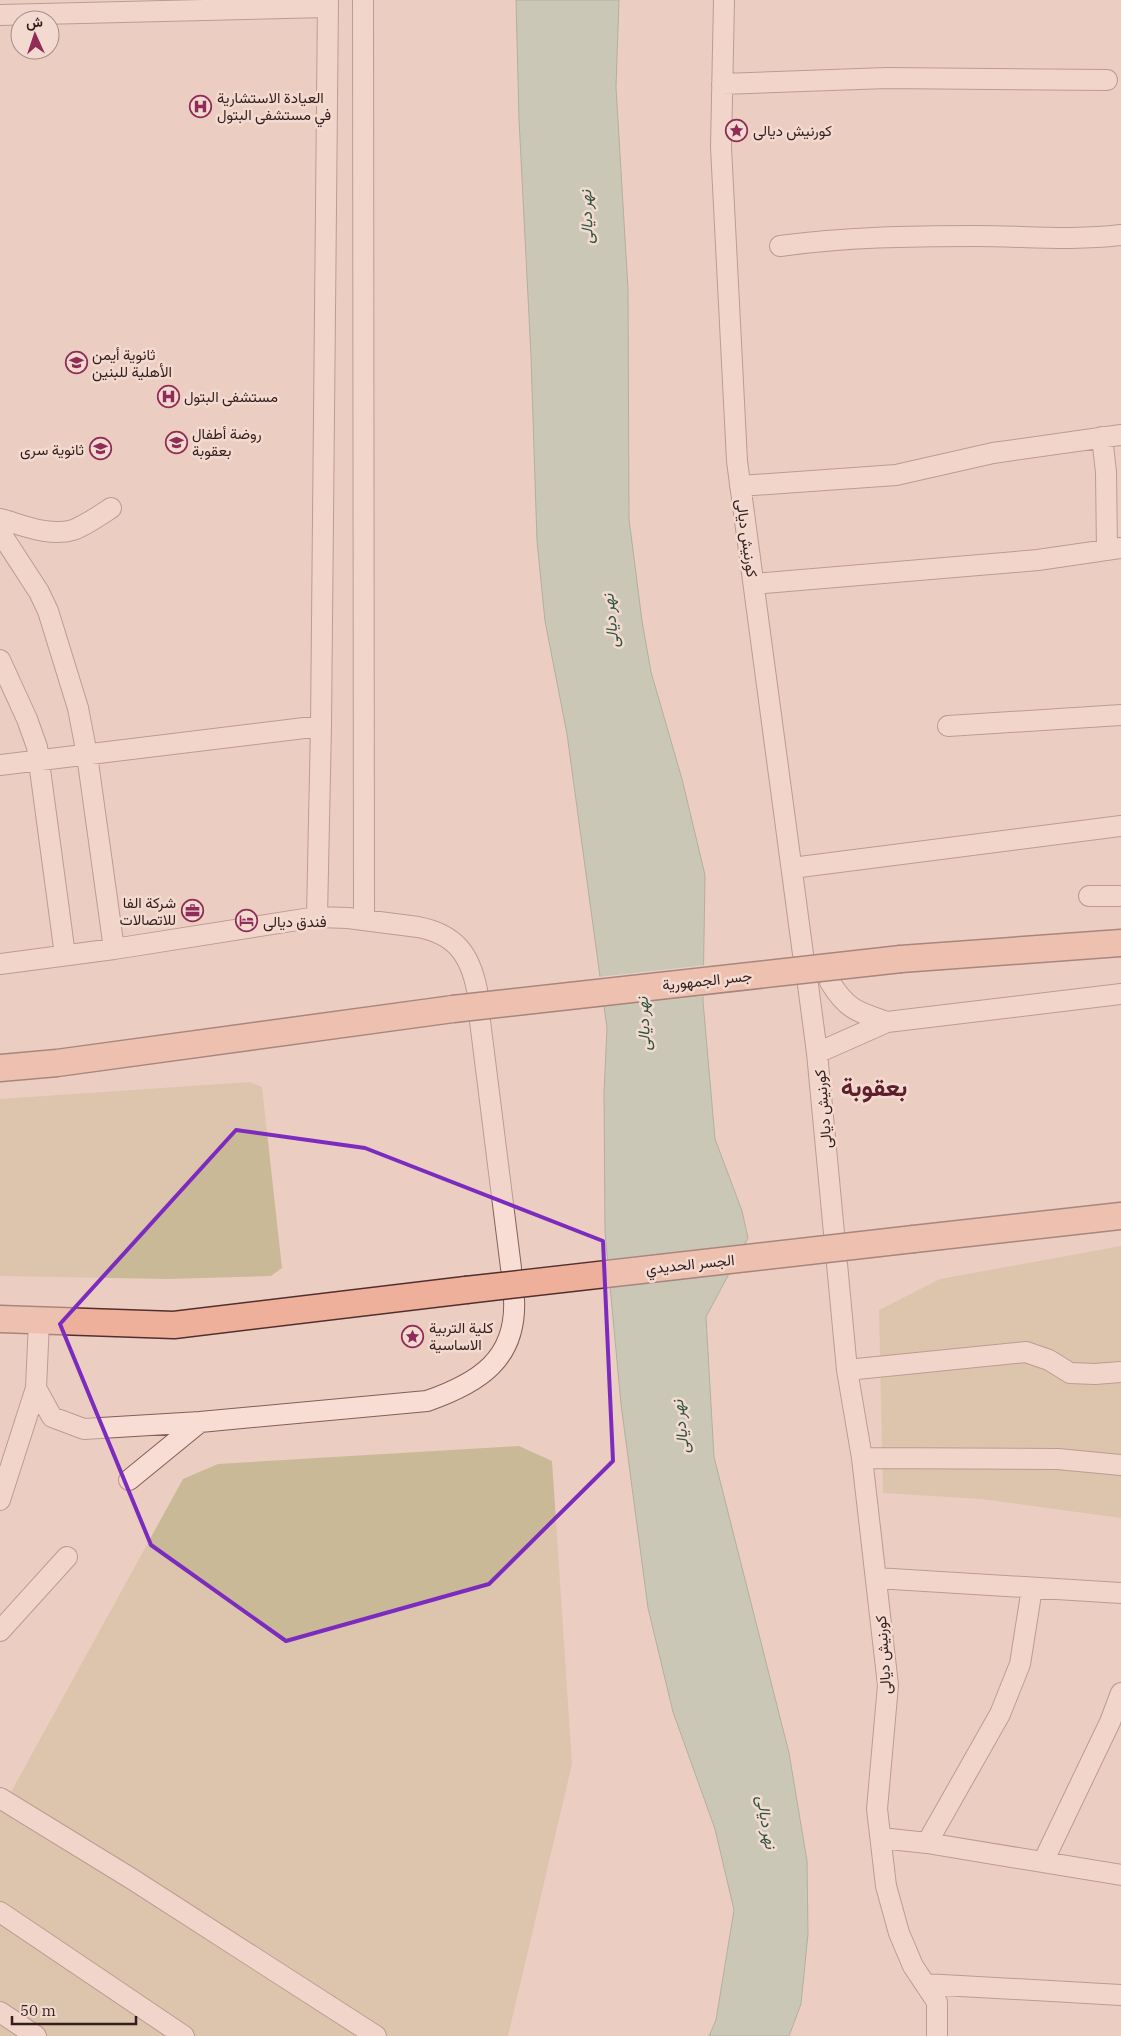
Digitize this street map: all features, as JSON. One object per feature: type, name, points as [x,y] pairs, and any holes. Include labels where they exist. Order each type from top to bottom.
[{"type":"main road","name":"جسر الجمهورية","points":[[0,1068],[57,1063],[453,1009],[901,959],[1121,943]]},
{"type":"main road","name":"الجسر الحديدي","points":[[0,1319],[174,1325],[1121,1216]]},
{"type":"street","points":[[364,0],[364,920]]},
{"type":"street","name":"كورنيش ديالى","points":[[724,0],[721,147],[737,461],[800,931],[808,954]]},
{"type":"street","points":[[0,16],[328,3],[321,726],[317,918]]},
{"type":"street","points":[[722,84],[887,78],[1107,80]]},
{"type":"street","points":[[780,246],[827,240],[975,236],[1095,238],[1121,236]]},
{"type":"street","points":[[740,486],[896,475],[993,453],[1111,436],[1106,472],[1114,549],[1038,560],[754,584]]},
{"type":"street","points":[[0,519],[45,531],[62,532],[83,525],[110,508]]},
{"type":"street","points":[[0,532],[39,592],[48,612],[78,708],[87,755],[114,949]]},
{"type":"street","points":[[0,660],[30,725],[40,761],[65,955]]},
{"type":"street","points":[[948,726],[1121,716]]},
{"type":"street","points":[[0,766],[321,726]]},
{"type":"street","points":[[792,868],[1121,826]]},
{"type":"street","points":[[1090,896],[1121,896]]},
{"type":"street","points":[[0,964],[114,949],[317,918],[364,920],[425,928],[444,936],[456,944],[465,954],[471,966],[477,990]]},
{"type":"street","points":[[830,982],[839,997],[854,1011],[887,1022]]},
{"type":"street","name":"كورنيش ديالى","points":[[808,985],[817,1053],[834,1233]]},
{"type":"street","points":[[817,1053],[887,1022],[1121,994]]},
{"type":"street","points":[[480,1021],[511,1268]]},
{"type":"street","name":"كورنيش ديالى","points":[[838,1264],[847,1370],[862,1458],[888,1685],[877,1808],[886,1886],[899,1933],[913,1966],[937,2002],[937,2036]]},
{"type":"street","points":[[36,1388],[52,1417],[84,1429],[200,1422],[427,1401],[454,1392],[478,1378],[499,1359],[513,1330],[515,1315],[514,1299]]},
{"type":"street","points":[[0,1500],[36,1388],[39,1321]]},
{"type":"street","points":[[847,1370],[1026,1352],[1049,1360],[1070,1373],[1121,1372]]},
{"type":"street","points":[[129,1480],[200,1422]]},
{"type":"street","points":[[862,1458],[1058,1460],[1121,1465]]},
{"type":"street","points":[[0,1631],[30,1595],[67,1557]]},
{"type":"street","points":[[876,1578],[1121,1593]]},
{"type":"street","points":[[927,1843],[1000,1714],[1020,1664],[1032,1588]]},
{"type":"street","points":[[1043,1862],[1110,1722],[1121,1693]]},
{"type":"street","points":[[0,1798],[132,1879],[376,2036]]},
{"type":"street","points":[[881,1838],[927,1843],[1121,1875]]},
{"type":"street","points":[[0,1912],[184,2036]]},
{"type":"street","points":[[925,1984],[1121,1994]]},
{"type":"street","points":[[0,2012],[36,2036]]},
{"type":"highlighted area","points":[[236,1130],[365,1148],[603,1241],[613,1461],[489,1584],[286,1641],[151,1545],[60,1324]]},
{"type":"shaded area","points":[[250,1082],[262,1087],[282,1268],[271,1276],[167,1279],[0,1276],[0,1099]]},
{"type":"shaded area","points":[[1121,1246],[1121,1518],[981,1499],[883,1493],[879,1310],[940,1279]]},
{"type":"shaded area","points":[[519,1446],[552,1461],[572,1764],[508,2036],[0,2036],[0,1812],[183,1479],[218,1464]]},
{"type":"water","name":"نهر ديالى","points":[[516,0],[619,0],[616,87],[628,289],[629,519],[642,621],[651,672],[682,779],[705,875],[703,1001],[715,1139],[742,1211],[748,1238],[706,1317],[714,1457],[789,1753],[807,1861],[808,1934],[801,2004],[789,2036],[709,2036],[716,2020],[734,1910],[715,1829],[673,1712],[648,1608],[621,1404],[605,1232],[604,1093],[607,1028],[567,734],[545,621],[537,541],[531,356],[519,119]]},
{"type":"pier","points":[[706,965],[705,996],[602,1007],[598,977]]},
{"type":"place","name":"العيادة الاستشارية في مستشفى البتول","points":[[201,106]]},
{"type":"place","name":"كورنيش ديالى","points":[[737,130]]},
{"type":"place","name":"ثانوية أيمن الأهلية للبنين","points":[[76,363]]},
{"type":"place","name":"مستشفى البتول","points":[[168,396]]},
{"type":"place","name":"روضة أطفال بعقوبة","points":[[176,442]]},
{"type":"place","name":"ثانوية سرى","points":[[100,449]]},
{"type":"place","name":"شركة الفا للاتصالات","points":[[192,911]]},
{"type":"place","name":"فندق ديالى","points":[[247,921]]},
{"type":"place","name":"كلية التربية الاساسية","points":[[413,1336]]},
{"type":"district","name":"بعقوبة","points":[[874,1086]]}]
